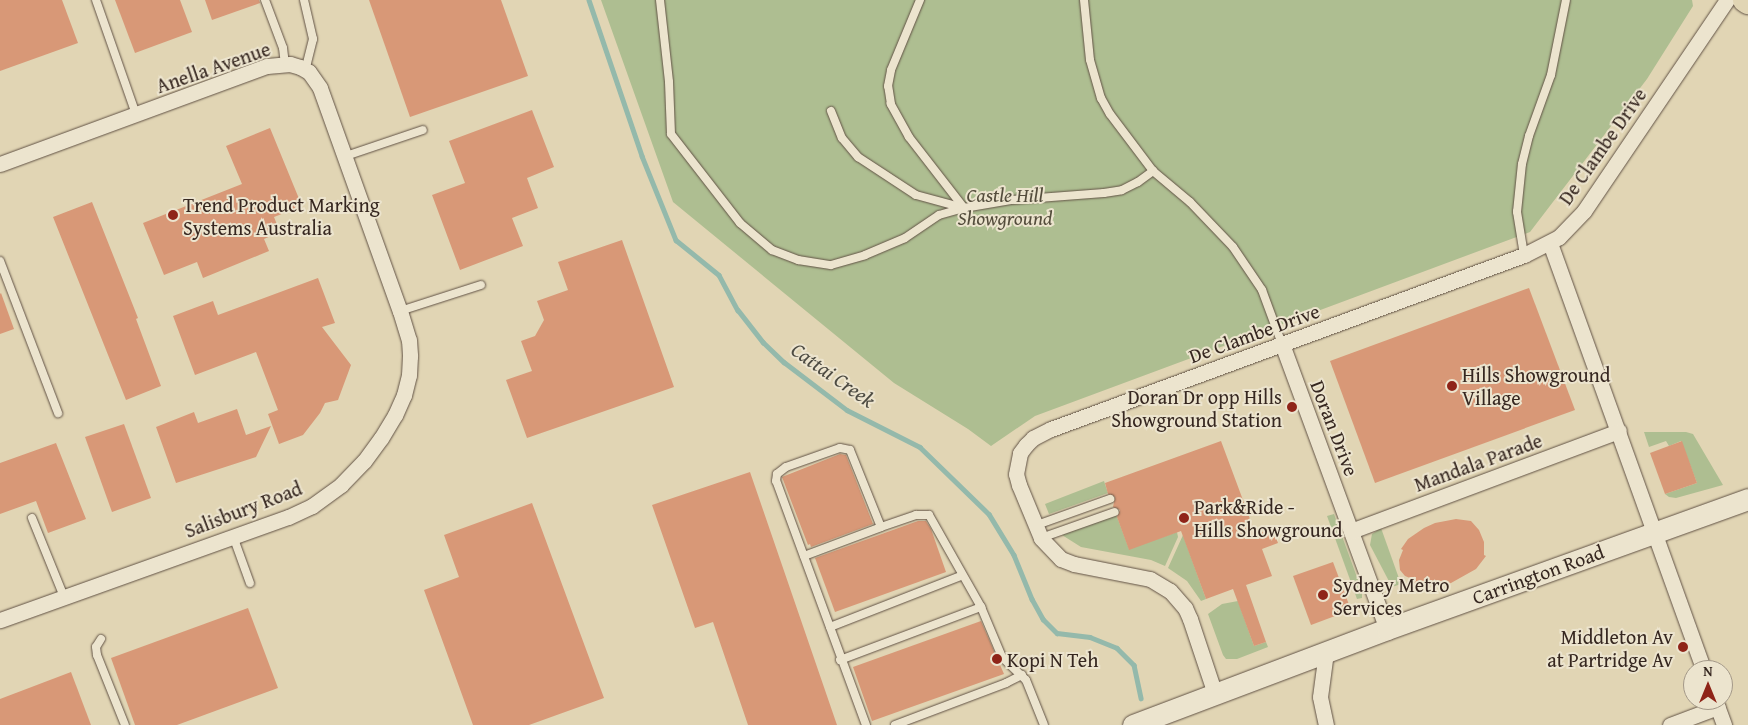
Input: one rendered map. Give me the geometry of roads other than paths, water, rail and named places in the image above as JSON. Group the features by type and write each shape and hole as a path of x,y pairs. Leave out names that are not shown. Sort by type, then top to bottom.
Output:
{"main road":[{"name":"Carrington Road","path":"1133,725 1387,629 1748,499"}],"street":[{"name":"De Clambe Drive","path":"1215,694 1188,615 1178,598 1170,590 1150,579 1074,564 1061,558 1038,532 1016,474 1020,453 1033,438 1051,429 1524,255 1550,243 1568,229 1584,211 1727,0"},
{"name":"Anella Avenue","path":"0,164 268,66 285,64 305,70"},
{"path":"305,70 316,79 320,88 346,156 400,311"},
{"path":"1550,243 1700,660"},
{"name":"Salisbury Road","path":"0,620 288,518 312,506 341,485 381,438 395,415 409,375 409,340 400,311"},
{"name":"Doran Drive","path":"1282,344 1387,629"},
{"name":"Mandala Parade","path":"1351,530 1619,431"},
{"path":"1326,652 1320,697 1326,725"},
{"path":"1670,725 1703,710"},
{"path":"1718,710 1724,725"}],"lane":[{"path":"96,0 136,114"},
{"path":"265,0 283,48 285,64"},
{"path":"304,0 313,39 305,70"},
{"path":"660,0 669,82 671,134 740,223 772,250 798,260 831,265 865,255 905,238 939,215 964,208 1012,200 1122,190 1138,182 1153,171"},
{"path":"920,0 891,70 888,86 891,104 898,120 964,208"},
{"name":"Doran Drive","path":"1084,0 1090,60 1101,98 1110,114 1153,171 1190,202 1233,247 1262,290 1282,344"},
{"path":"1524,255 1517,212 1522,164 1529,136 1551,74 1566,0"},
{"path":"831,111 842,138 858,157 916,195 964,208"},
{"path":"346,156 423,130"},
{"path":"0,261 58,413"},
{"path":"400,311 481,285"},
{"path":"866,725 840,660 830,627 777,487 777,474 786,466 840,448 850,450 881,527"},
{"path":"1038,532 1110,498"},
{"path":"1038,532 1115,512"},
{"path":"804,556 916,515 929,516 980,608 1002,657 1022,675 1044,725"},
{"path":"32,518 64,597"},
{"path":"233,536 250,583"},
{"path":"830,627 962,576"},
{"path":"840,660 980,608"},
{"path":"101,640 96,647 97,655 125,725"},
{"path":"895,725 1006,683 1022,675"}],"waterway":[{"name":"Cattai Creek","path":"589,0 642,156 676,240 719,275 738,310 763,342 784,362 847,410 920,447 989,514 1014,555 1032,599 1043,619 1057,633 1090,637 1117,648 1134,665 1141,698"}],"place":[{"name":"Trend Product Marking Systems Australia","path":"173,215"},
{"name":"Hills Showground Village","path":"1452,386"},
{"name":"Doran Dr opp Hills Showground Station","path":"1292,407"},
{"name":"Park&Ride - Hills Showground","path":"1184,518"},
{"name":"Sydney Metro Services","path":"1323,595"},
{"name":"Middleton Av at Partridge Av","path":"1683,647"},
{"name":"Kopi N Teh","path":"997,659"}],"park label":[{"name":"Castle Hill Showground","path":"1005,206"}]}
